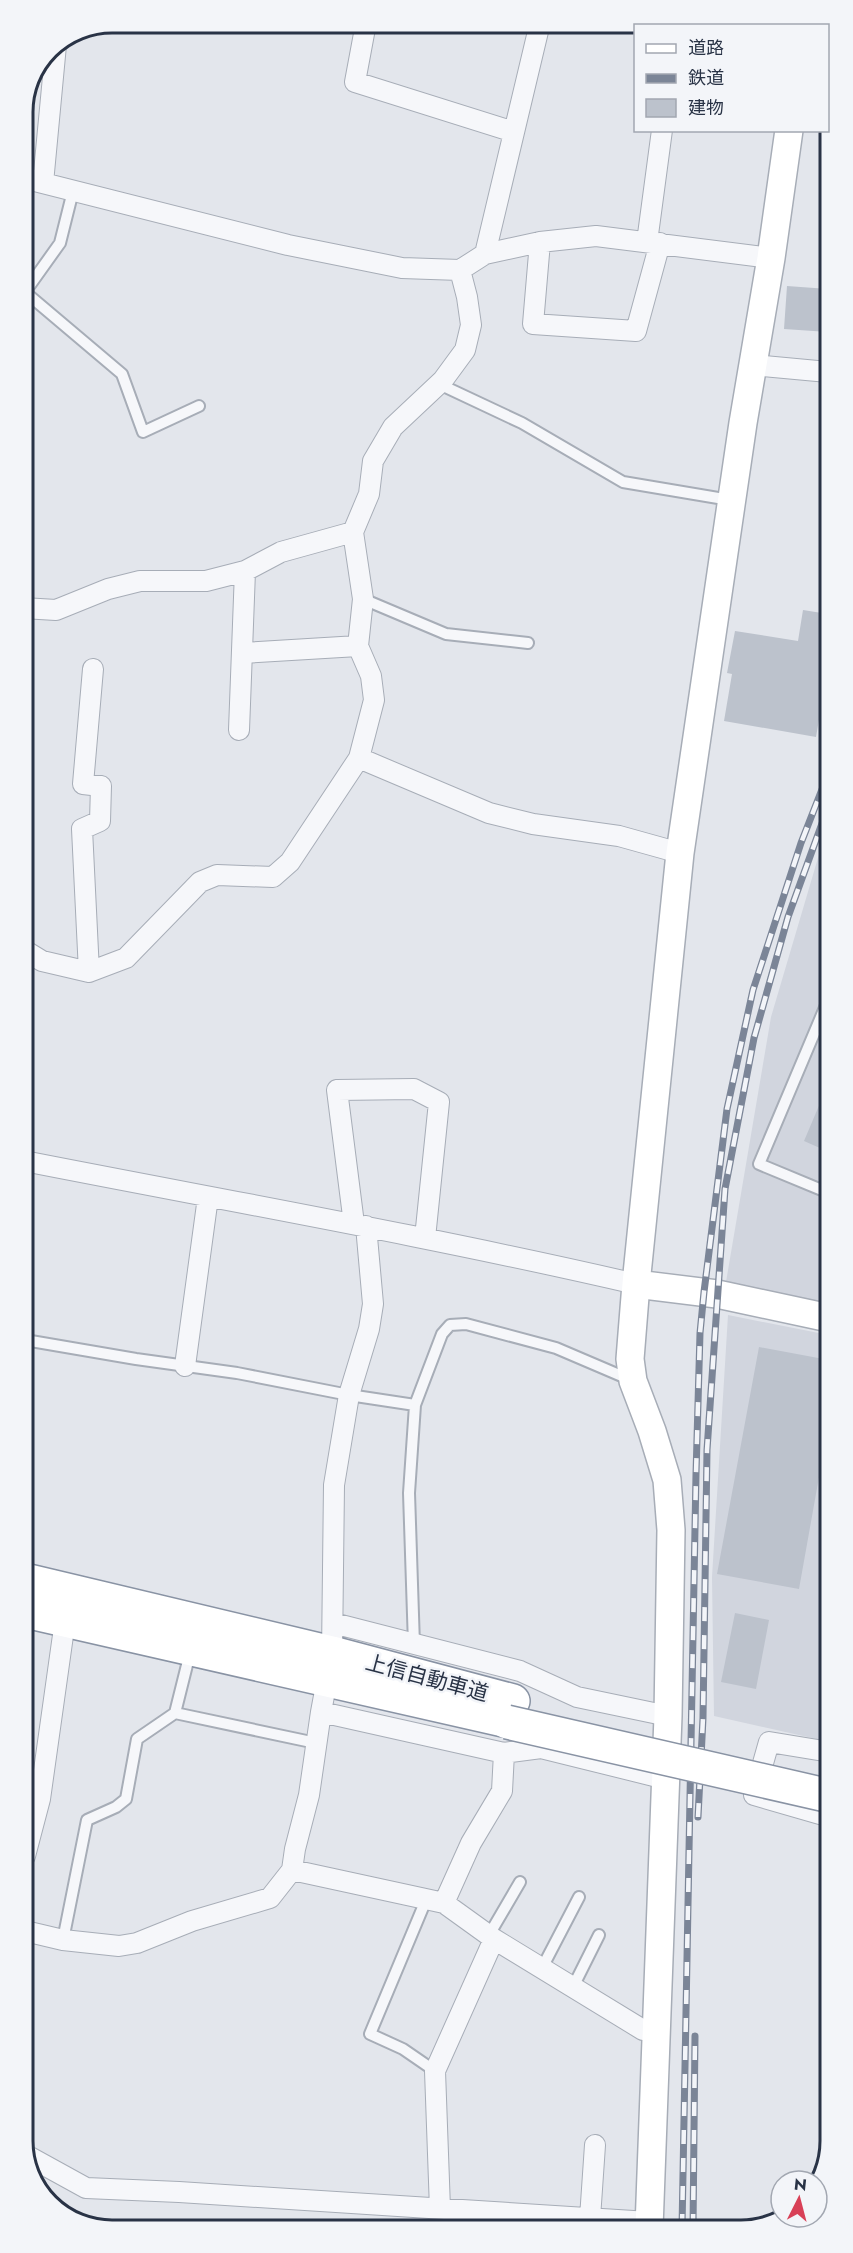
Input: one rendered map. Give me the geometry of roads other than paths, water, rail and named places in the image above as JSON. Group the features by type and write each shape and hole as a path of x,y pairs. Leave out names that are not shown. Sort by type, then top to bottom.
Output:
{"highway":[{"name":"上信自動車道","path":"33,1582 328,1667 508,1725 820,1794"},
{"name":"上信自動車道","path":"33,1613 190,1650 328,1667"},
{"name":"上信自動車道","path":"508,1725 820,1772"}],"street":[{"path":"364,33 355,82 514,132"},
{"path":"484,254 538,33"},
{"path":"43,183 55,57"},
{"path":"540,242 533,324 636,331 653,243 662,132"},
{"path":"649,2220 668,1716 671,1530 667,1480 633,1381 630,1359 680,853 789,132"},
{"path":"33,180 288,246 402,268 460,270 484,254 540,242 596,236 771,258"},
{"path":"33,956 42,961 90,972 126,957 200,882 217,875 273,877 290,862 358,758 374,699 370,676 358,646 363,599 353,532 369,494 373,461 393,427 439,384 465,351 471,325 460,270"},
{"path":"753,365 820,371"},
{"path":"33,609 56,610 108,589 140,581 206,581 246,571 281,552 353,532"},
{"path":"239,730 246,571"},
{"path":"242,653 358,646"},
{"path":"90,972 82,829 100,821 101,786 83,784 93,669"},
{"path":"358,758 489,813 534,824 619,836 680,853"},
{"path":"33,1933 63,1940 119,1946 136,1943 192,1921 270,1898 292,1870 309,1795 328,1667 334,1485 349,1395 369,1329 373,1304 337,1090 414,1089 439,1102 425,1238"},
{"path":"33,1163 425,1238 636,1284 717,1294 820,1316"},
{"path":"185,1366 208,1197"},
{"path":"33,1826 40,1799 65,1621"},
{"path":"328,1667 414,1645 520,1671 577,1697 668,1716"},
{"path":"435,1902 502,1791 508,1725 541,1748 666,1779"},
{"path":"820,1750 769,1742 753,1795 820,1814"},
{"path":"292,1870 435,1902 643,2030"},
{"path":"439,2220 435,2071 492,1937"},
{"path":"590,2218 595,2145"},
{"path":"36,2160 86,2188 607,2220"}],"lane":[{"path":"33,281 60,243 74,191"},
{"path":"33,299 122,374 143,432 199,406"},
{"path":"439,384 522,423 623,482 732,501"},
{"path":"363,599 446,634 528,643"},
{"path":"820,1019 759,1164 820,1189"},
{"path":"414,1645 409,1493 415,1405 442,1334 450,1325 466,1324 556,1348 633,1381"},
{"path":"33,1341 237,1373 349,1395 415,1405"},
{"path":"63,1940 87,1820 116,1807 126,1799 137,1738 175,1713 190,1650"},
{"path":"175,1713 316,1743"},
{"path":"492,1937 519,1882"},
{"path":"542,1968 579,1897"},
{"path":"435,1902 370,2034 403,2049 435,2071"},
{"path":"573,1987 599,1935"}],"railway":[{"path":"682,2220 700,1333 727,1109 753,990 801,843 820,794"},
{"path":"698,1817 703,1718 707,1450 725,1189 754,1038 788,917 820,829"},
{"path":"693,2220 695,2036"}]}
